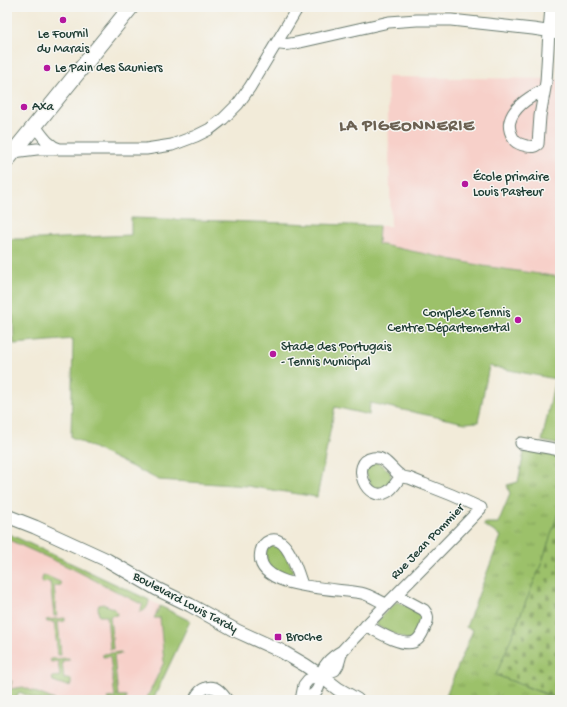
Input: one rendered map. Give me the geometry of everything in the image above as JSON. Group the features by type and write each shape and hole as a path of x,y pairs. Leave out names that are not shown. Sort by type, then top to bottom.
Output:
{"main road":[{"path":"10,156 131,7"}],"street":[{"path":"10,156 37,149 146,149 172,145 210,129 224,119 238,104 250,87 298,7"},
{"path":"544,90 526,100 512,116 509,126 510,131 515,141 519,144 532,147 538,144 540,116 554,32 551,7"},
{"path":"277,43 296,43 389,22 417,20 451,20 554,32"},
{"path":"35,126 51,145 62,150"},
{"path":"521,443 560,450"},
{"name":"Rue Jean Pommier","path":"301,700 304,686 308,680 335,670 342,651 386,604 455,536 481,508 444,492 400,476"},
{"name":"Boulevard Louis Tardy","path":"7,516 35,527 107,560 157,589 237,631 281,651 357,700"},
{"path":"302,585 361,593 386,604"},
{"name":"Rue Jean Pommier","path":"366,625 404,643 409,644 420,638 428,622 427,613 396,595"},
{"path":"305,700 316,692 321,676"},
{"path":"195,700 198,693 202,690 207,688 216,688 227,700"}],"shaded area":[{"name":"École primaire Louis Pasteur","path":"387,77 560,80 560,277 483,266 377,244 379,226 391,226"},
{"path":"7,533 190,621 153,700 38,700 19,692 15,700 7,700"}],"green space":[{"name":"Stade des Portugais - Tennis Municipal","path":"131,218 379,226 378,244 483,266 560,277 560,445 542,441 555,379 489,366 478,422 465,423 370,403 369,415 335,407 317,497 247,486 159,480 71,437 73,339 14,344 13,316 7,316 7,239 131,235"},
{"path":"525,448 560,455 560,505 542,562 496,675 560,700 444,700 473,630 466,627 501,536 483,525 485,523 498,523 510,494 507,485 518,482"},
{"path":"377,462 390,471 391,479 388,486 378,490 371,485 365,472 369,464"},
{"path":"560,505 560,699 496,675 542,562"},
{"path":"7,533 149,600 145,610 139,612 143,605 73,569 7,539"},
{"path":"273,544 281,547 293,570 288,576 285,577 267,566 266,548"},
{"path":"43,576 47,576 60,582 61,585 54,586 57,616 54,616 50,582 42,583"},
{"path":"398,602 424,613 423,627 410,641 377,626 377,621 395,603"},
{"path":"103,604 112,608 117,613 117,615 110,616 113,649 110,649 107,616 99,616 98,607 99,605"},
{"path":"160,606 190,621 153,700 146,700 164,662 160,618 154,618"},
{"path":"65,618 65,621 58,622 61,655 58,655 54,622 47,622 46,620"},
{"path":"121,652 121,654 114,656 118,696 126,696 126,700 108,700 107,698 115,697 110,656 103,657 103,654"},
{"path":"69,658 69,660 62,661 64,679 71,679 71,685 67,686 53,681 52,677 60,676 58,661 51,662 50,659"},
{"path":"7,681 12,681 10,689 23,687 55,700 38,700 19,692 15,700 7,700"}],"place":[{"name":"Le Fournil du Marais","path":"63,20"},
{"name":"Le Pain des Sauniers","path":"47,68"},
{"name":"Axa","path":"24,107"},
{"name":"École primaire Louis Pasteur","path":"465,184"},
{"name":"Complexe Tennis Centre Départemental","path":"518,320"},
{"name":"Stade des Portugais - Tennis Municipal","path":"273,354"},
{"name":"Broche","path":"278,637"}],"district":[{"name":"LA PIGEONNERIE","path":"407,127"}]}
